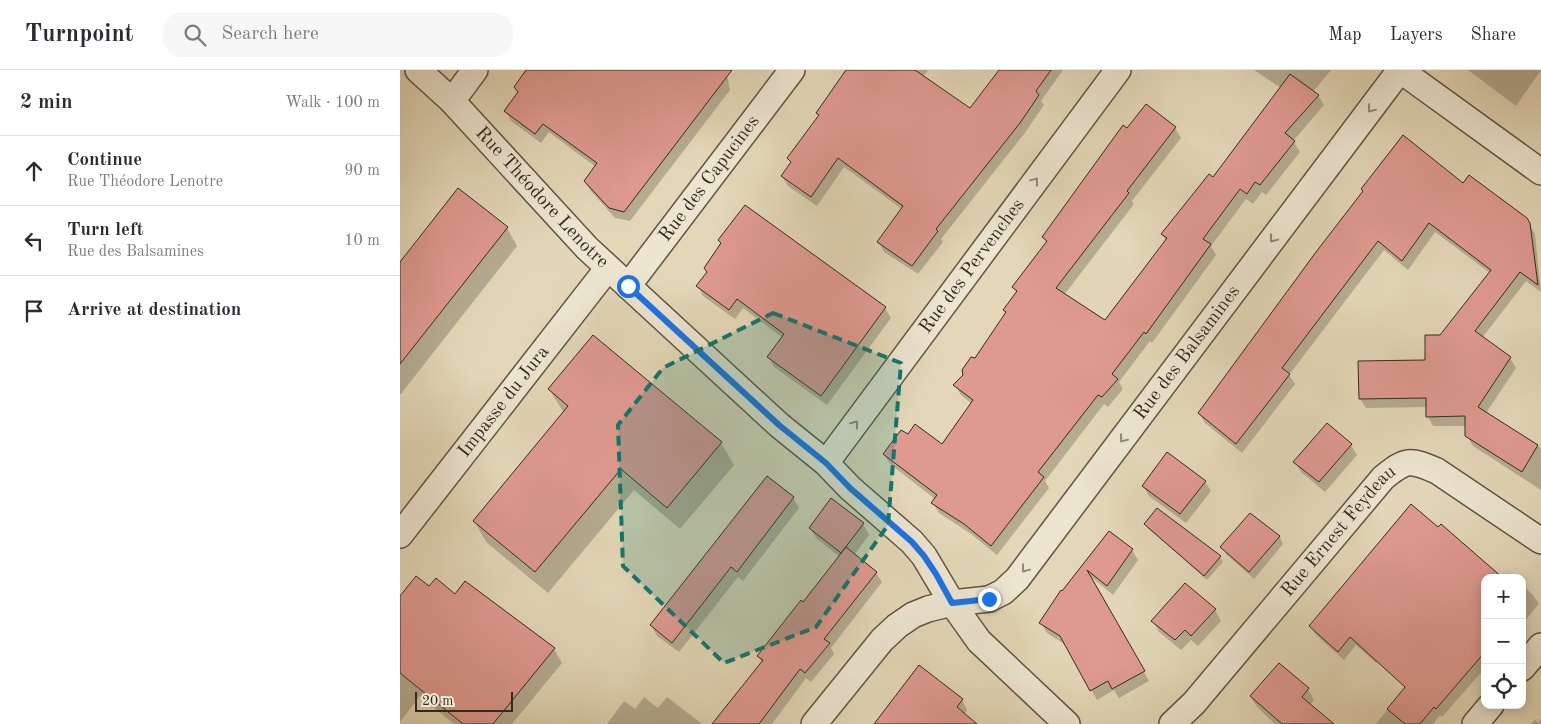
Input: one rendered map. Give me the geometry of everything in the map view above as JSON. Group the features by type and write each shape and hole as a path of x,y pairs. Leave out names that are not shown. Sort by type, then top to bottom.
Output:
{"street":[{"name":"Rue Théodore Lenotre","path":"418,70 452,101 587,248 779,425 826,463 850,488 912,542 924,556 952,603 979,641 1068,724"},
{"path":"452,101 475,70"},
{"name":"Rue des Capucines","path":"628,286 792,70"},
{"name":"Rue des Pervenches","path":"826,463 1118,70"},
{"path":"1400,70 1541,172"},
{"name":"Rue des Balsamines","path":"952,603 989,599 1003,592 1017,579 1400,70"},
{"name":"Impasse du Jura","path":"400,535 608,268"},
{"name":"Rue Ernest Feydeau","path":"1172,724 1194,703 1383,478 1396,467 1406,462 1419,463 1437,471 1541,541"},
{"path":"814,724 882,640 897,626 913,615 952,603"},
{"path":"1525,664 1541,646"},
{"path":"1475,724 1488,709"}],"highlighted area":[{"path":"773,313 901,363 888,525 816,627 724,663 623,566 618,425 663,368"}],"building":[{"path":"526,70 732,70 624,212 609,208 584,181 597,163 543,124 535,134 504,111 518,92 514,87"},
{"path":"846,70 915,70 970,108 999,70 1051,70 1036,91 1039,95 1020,123 936,229 938,231 912,266 877,242 903,206 838,158 811,197 781,176 791,162 787,158 819,115 816,113"},
{"path":"1290,74 1319,95 1285,133 1295,141 1260,185 1255,182 1247,194 1240,189 1203,239 1211,244 1146,334 1144,332 1112,374 1118,379 1102,397 1098,395 1038,472 1044,477 991,546 964,524 931,503 937,495 883,454 901,430 908,434 915,424 942,444 973,400 953,385 963,375 962,370 971,357 975,358 1006,312 1003,310 1017,291 1012,287 1047,241 1042,237 1123,125 1127,128 1146,104 1176,127 1127,191 1129,193 1056,288 1105,320 1167,238 1161,234 1209,174 1213,177"},
{"path":"1403,135 1463,183 1469,175 1527,218 1530,223 1538,285 1520,272 1475,331 1511,357 1478,407 1538,445 1522,472 1465,436 1465,416 1426,417 1426,398 1359,399 1358,361 1425,360 1425,335 1440,335 1491,270 1429,223 1402,261 1378,241 1282,368 1290,374 1236,444 1198,413 1363,191 1361,189"},
{"path":"458,188 508,227 400,364 400,262"},
{"path":"745,205 886,307 821,396 767,357 784,334 737,299 729,310 696,286 707,272 704,268 721,243 718,240"},
{"path":"593,335 722,442 667,508 621,469 535,572 473,521 568,406 548,389"},
{"path":"1327,423 1352,444 1319,482 1293,462"},
{"path":"1167,452 1206,481 1180,514 1142,486"},
{"path":"767,476 794,497 737,572 731,567 672,643 650,625"},
{"path":"831,498 864,523 841,553 809,528"},
{"path":"1411,504 1438,527 1441,524 1498,574 1481,574 1481,657 1436,709 1434,707 1420,724 1405,724 1387,709 1405,687 1350,637 1338,652 1309,626"},
{"path":"1157,508 1221,556 1204,576 1144,524"},
{"path":"1250,513 1280,536 1249,572 1220,547"},
{"path":"1109,531 1133,549 1107,586 1087,570 1145,671 1112,689 1108,681 1090,691 1060,636 1039,623 1061,590"},
{"path":"846,547 877,572 824,639 830,643 805,673 800,669 759,724 712,724 763,660 757,656"},
{"path":"416,576 429,586 436,578 455,594 465,581 555,648 493,724 463,724 400,673 400,596"},
{"path":"1185,583 1216,609 1191,636 1185,630 1175,640 1151,621"},
{"path":"1279,663 1309,688 1302,697 1334,724 1282,724 1250,696"},
{"path":"919,665 963,699 957,707 977,724 874,724"}],"route":[{"path":"628,286 779,425 826,463 850,488 912,542 936,574 952,603 989,599"}]}
